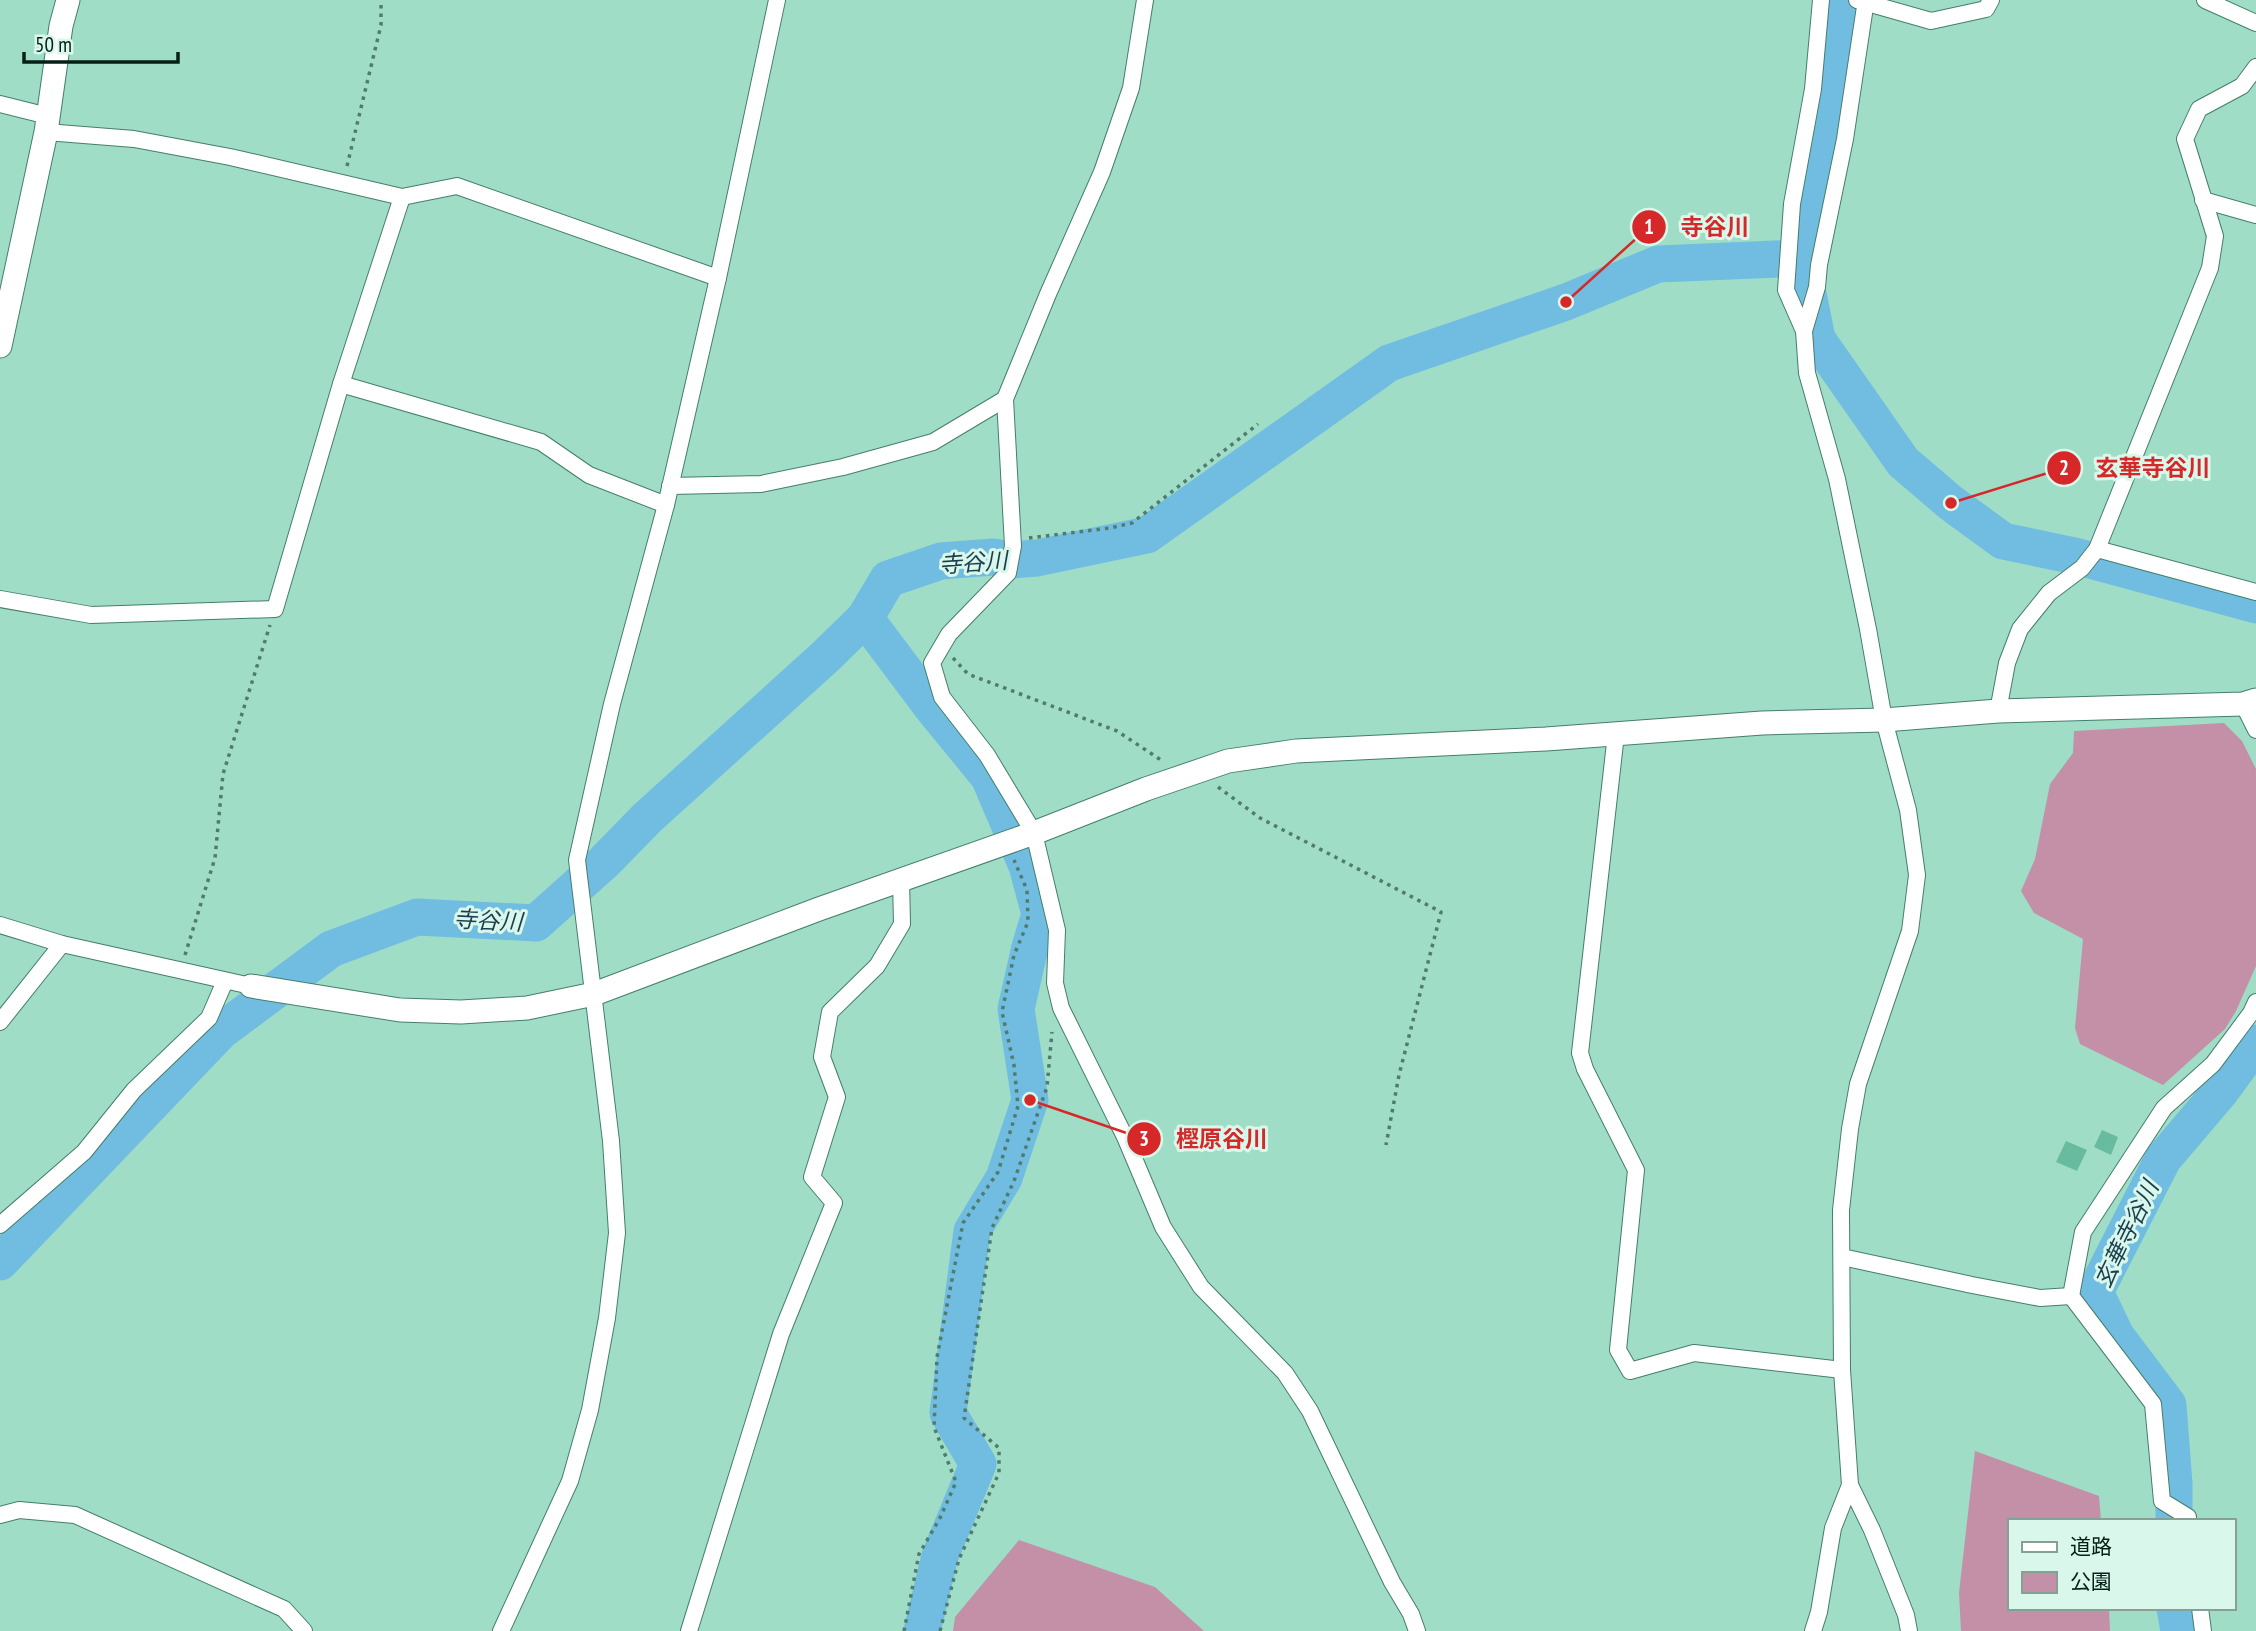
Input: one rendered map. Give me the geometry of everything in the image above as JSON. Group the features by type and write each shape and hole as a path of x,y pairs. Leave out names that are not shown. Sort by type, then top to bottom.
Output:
{"street":[{"path":"0,346 47,124 61,26 68,0"},
{"path":"501,1631 570,1481 590,1410 607,1318 617,1233 611,1141 577,860 612,704 666,505 777,0"},
{"path":"1145,0 1131,88 1102,173 1048,294 1006,400 1013,543 1008,573 949,634 932,663 942,697 987,755 1034,833 1057,930 1055,983 1061,1007 1125,1137 1163,1227 1201,1287 1285,1373 1310,1411 1417,1631"},
{"path":"1821,0 1813,89 1792,204 1786,289 1804,331 1807,373 1837,479 1884,720 1908,810 1917,875 1910,931 1858,1084 1850,1129 1841,1210 1842,1370 1850,1485 1872,1530 1906,1615 1909,1631"},
{"path":"1804,331 1817,287 1819,265 1845,139 1863,1 1931,20 1986,9 1991,0"},
{"path":"2205,0 2256,23"},
{"path":"1998,711 2007,663 2020,629 2049,593 2082,568 2096,549 2210,268 2215,236 2185,139 2199,109 2242,86 2256,67"},
{"path":"0,103 47,124 230,157 402,197 457,186 718,278"},
{"path":"0,599 92,615 275,610 341,384 402,197"},
{"path":"2203,200 2256,215"},
{"path":"341,384 541,442 589,475 666,505"},
{"path":"670,486 761,484 843,467 933,442 1006,400"},
{"path":"2096,549 2256,592"},
{"path":"0,925 62,944 301,996 400,1010 461,1012 527,1008 594,994 1228,761 1296,751 1616,734 1762,723 1884,720 1998,711 2250,702 2256,730"},
{"path":"1616,734 1580,1053 1585,1069 1636,1170 1618,1350 1630,1371 1694,1353 1842,1370"},
{"path":"689,1631 781,1334 834,1203 812,1177 836,1097 822,1057 830,1012 877,966 902,924 901,879"},
{"path":"0,1022 62,944"},
{"path":"0,1225 84,1152 134,1090 209,1018 225,981"},
{"path":"2188,1519 2162,1501 2152,1404 2071,1296 2083,1231 2164,1108 2213,1065 2256,1002"},
{"path":"1843,1256 2040,1298 2071,1296"},
{"path":"1813,1631 1819,1612 1833,1528 1850,1485"},
{"path":"0,1516 19,1510 75,1515 284,1609 304,1631"},
{"path":"2200,1610 2203,1631"}],"path":[{"path":"343,183 381,24 381,0"},
{"path":"1013,543 1132,523 1258,424"},
{"path":"181,970 215,858 223,774 275,610"},
{"path":"941,647 968,674 1117,731 1191,773 1260,818 1441,912 1399,1075 1386,1145"},
{"path":"904,1631 919,1554 940,1518 956,1482 934,1427 937,1357 963,1223 998,1172 1018,1106 1014,1065 1002,1012 1014,955 1028,922 1027,890 1006,842"},
{"path":"940,1631 959,1559 999,1473 999,1448 964,1418 992,1228 1014,1181 1047,1087 1052,1032"}],"green space":[{"path":"2224,723 2242,741 2256,769 2256,966 2225,1029 2163,1085 2080,1044 2075,1028 2083,939 2034,913 2021,891 2035,859 2050,784 2073,753 2074,731"},
{"path":"1975,1451 2099,1496 2101,1519 2008,1519 2008,1610 2109,1610 2110,1631 1961,1631 1959,1593"},
{"path":"1019,1540 1155,1587 1204,1631 953,1631 955,1617"}],"building":[{"path":"2102,1130 2118,1137 2111,1155 2094,1147"},
{"path":"2066,1141 2087,1150 2077,1171 2056,1162"}],"waterway":[{"name":"玄華寺谷川","path":"1845,0 1832,109 1801,258 1817,339 1903,462 1951,503 2003,541 2075,556 2256,605"},
{"name":"寺谷川","path":"0,1262 221,1031 331,949 417,917 536,923 865,618 888,579 941,561 993,557 1011,560 1037,558 1147,535 1389,363 1566,302 1658,264 1801,258"},
{"path":"865,618 989,777 1027,866 1040,914 1016,1009 1030,1100 1004,1178 972,1231 948,1413 978,1464 940,1556 922,1631"},
{"name":"玄華寺谷川","path":"2174,1519 2168,1405 2116,1336 2095,1292 2163,1159 2220,1092 2256,1043"},
{"name":"玄華寺谷川","path":"2175,1610 2179,1631"}],"place":[{"name":"寺谷川","path":"1566,302"},
{"name":"玄華寺谷川","path":"1951,503"},
{"name":"樫原谷川","path":"1030,1100"}]}
